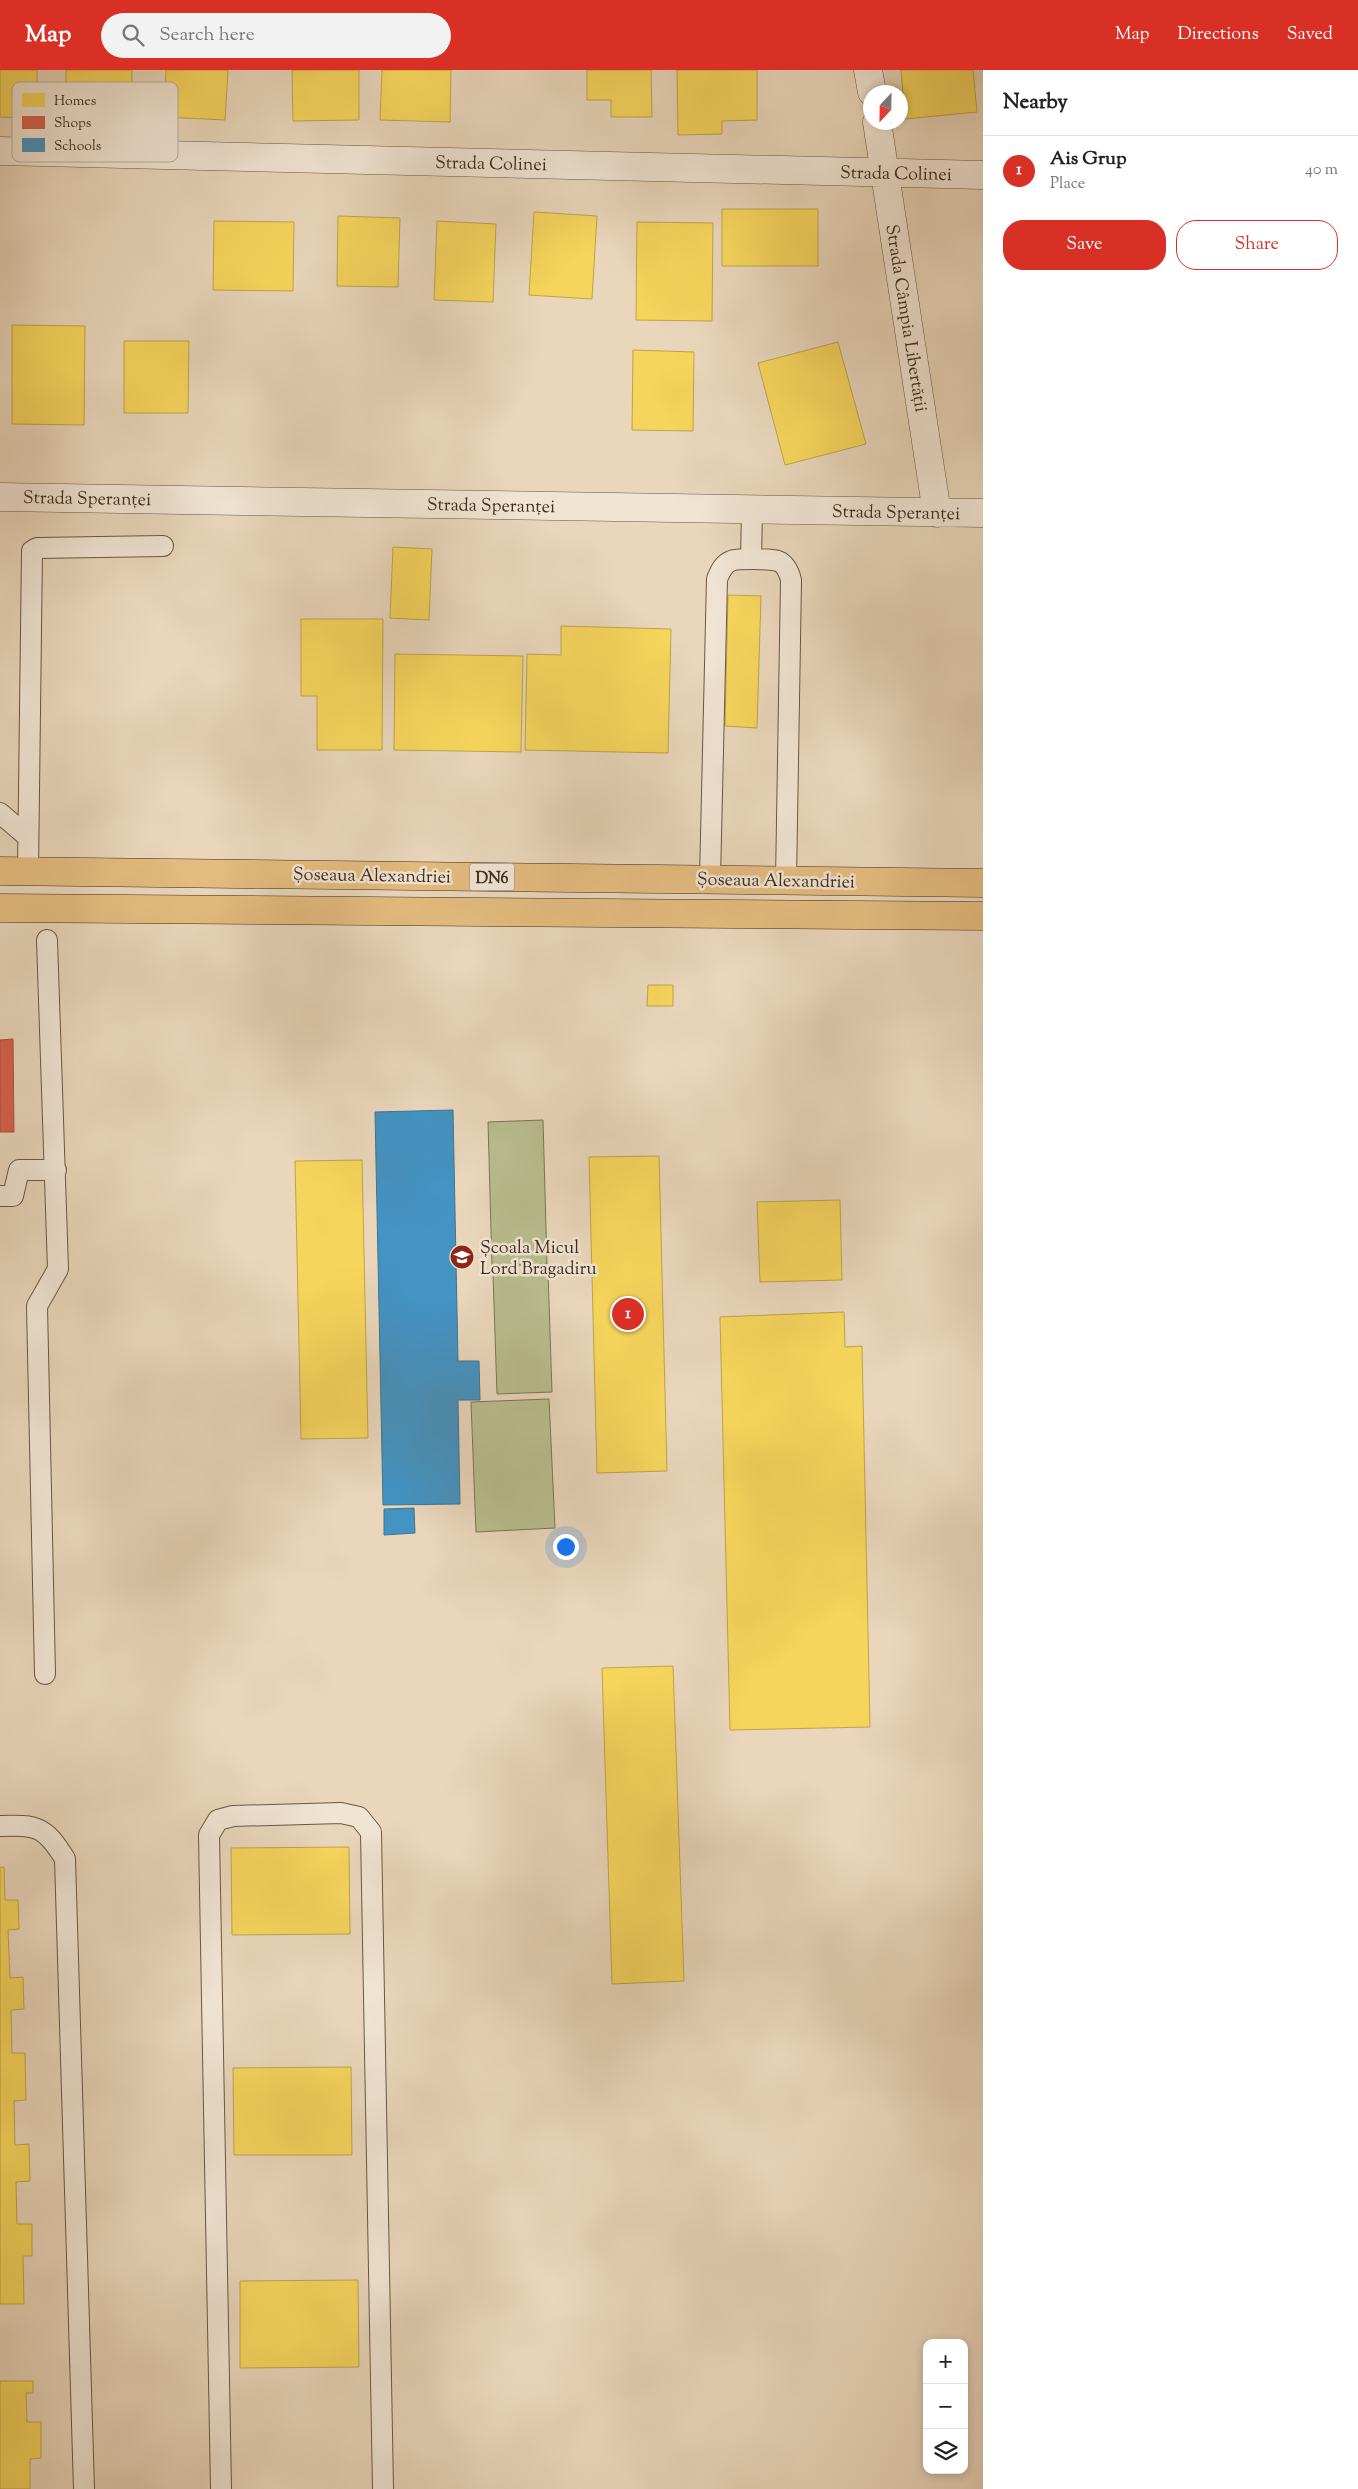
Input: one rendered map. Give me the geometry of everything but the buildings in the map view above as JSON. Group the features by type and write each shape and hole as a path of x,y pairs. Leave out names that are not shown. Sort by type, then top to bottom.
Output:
{"main road":[{"name":"Șoseaua Alexandriei","path":"0,871 983,883"},
{"name":"Șoseaua Alexandriei","path":"0,908 983,916"}],"street":[{"path":"868,70 871,85"},
{"name":"Strada Câmpia Libertății","path":"878,130 937,513"},
{"name":"Strada Colinei","path":"178,155 983,175"},
{"name":"Strada Speranței","path":"0,496 983,513"}],"lane":[{"path":"751,559 752,510"},
{"path":"28,871 32,551 37,548 163,546"},
{"path":"710,879 717,579 722,568 731,560 751,559 778,561 788,569 791,580 786,880"},
{"path":"0,813 28,837"},
{"path":"45,1674 37,1306 58,1269 47,940"},
{"path":"0,1196 13,1196 19,1170 56,1170"},
{"path":"221,2489 209,1835 218,1820 234,1816 341,1813 359,1817 371,1832 383,2489"},
{"path":"0,1826 31,1825 52,1838 65,1859 84,2489"}],"green space":[{"path":"543,1120 547,1264 492,1266 488,1122"},
{"path":"548,1272 552,1392 497,1394 493,1274"},
{"path":"549,1399 555,1528 476,1532 471,1402"}],"place":[{"name":"Școala Micul Lord Bragadiru","path":"462,1257"},
{"name":"Ais Grup","path":"628,1314"}]}
